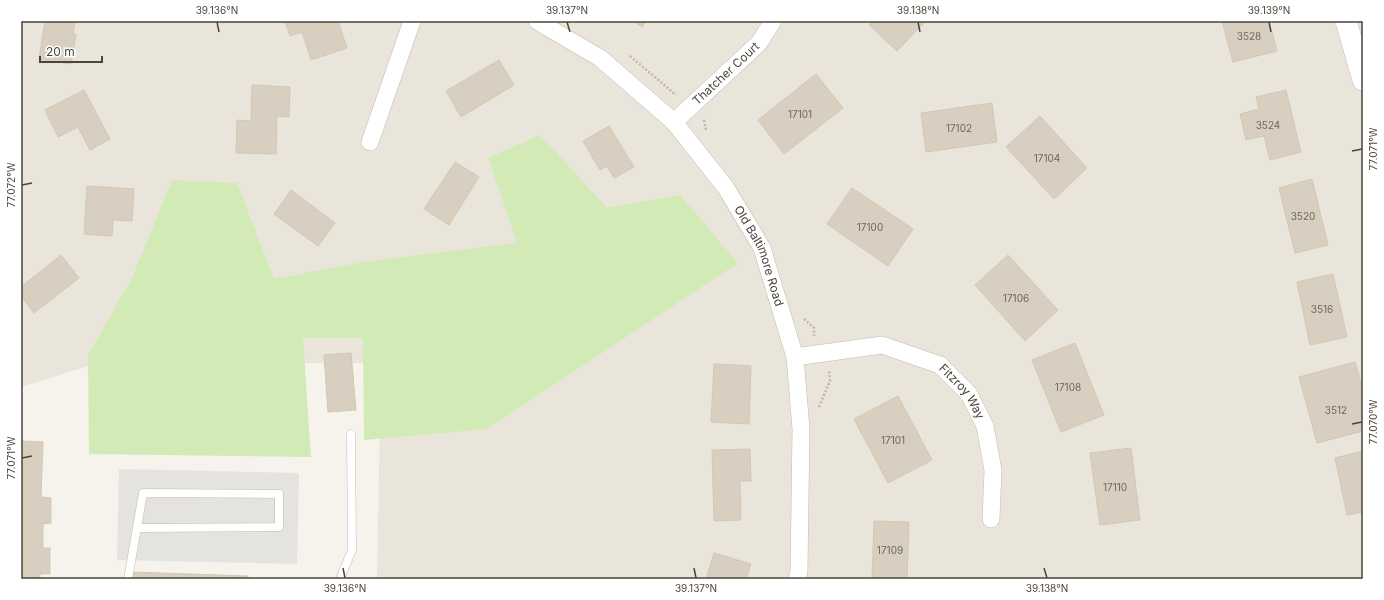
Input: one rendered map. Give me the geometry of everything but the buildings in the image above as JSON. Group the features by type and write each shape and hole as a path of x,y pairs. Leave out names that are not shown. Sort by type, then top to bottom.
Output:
{"street":[{"path":"370,142 412,21"},
{"name":"Old Baltimore Road","path":"537,21 600,58 674,122 726,188 762,248 795,357 801,429 799,571 797,579"},
{"name":"Thatcher Court","path":"674,122 759,43 772,21"},
{"path":"1346,21 1363,80"},
{"name":"Fitzroy Way","path":"795,357 882,345 940,365 969,394 985,426 993,470 991,519"}],"lane":[{"path":"340,579 352,550 351,434"},
{"path":"128,579 143,493 279,494 279,528 137,528"}],"shaded area":[{"path":"21,21 1363,21 1363,579 377,579 381,363 95,364 21,387"},
{"path":"119,469 299,473 297,564 117,560"}],"green space":[{"path":"540,135 607,208 680,195 738,263 487,429 364,440 363,338 303,338 311,457 89,454 88,355 132,278 172,180 237,183 274,279 363,262 517,243 488,158"}]}
